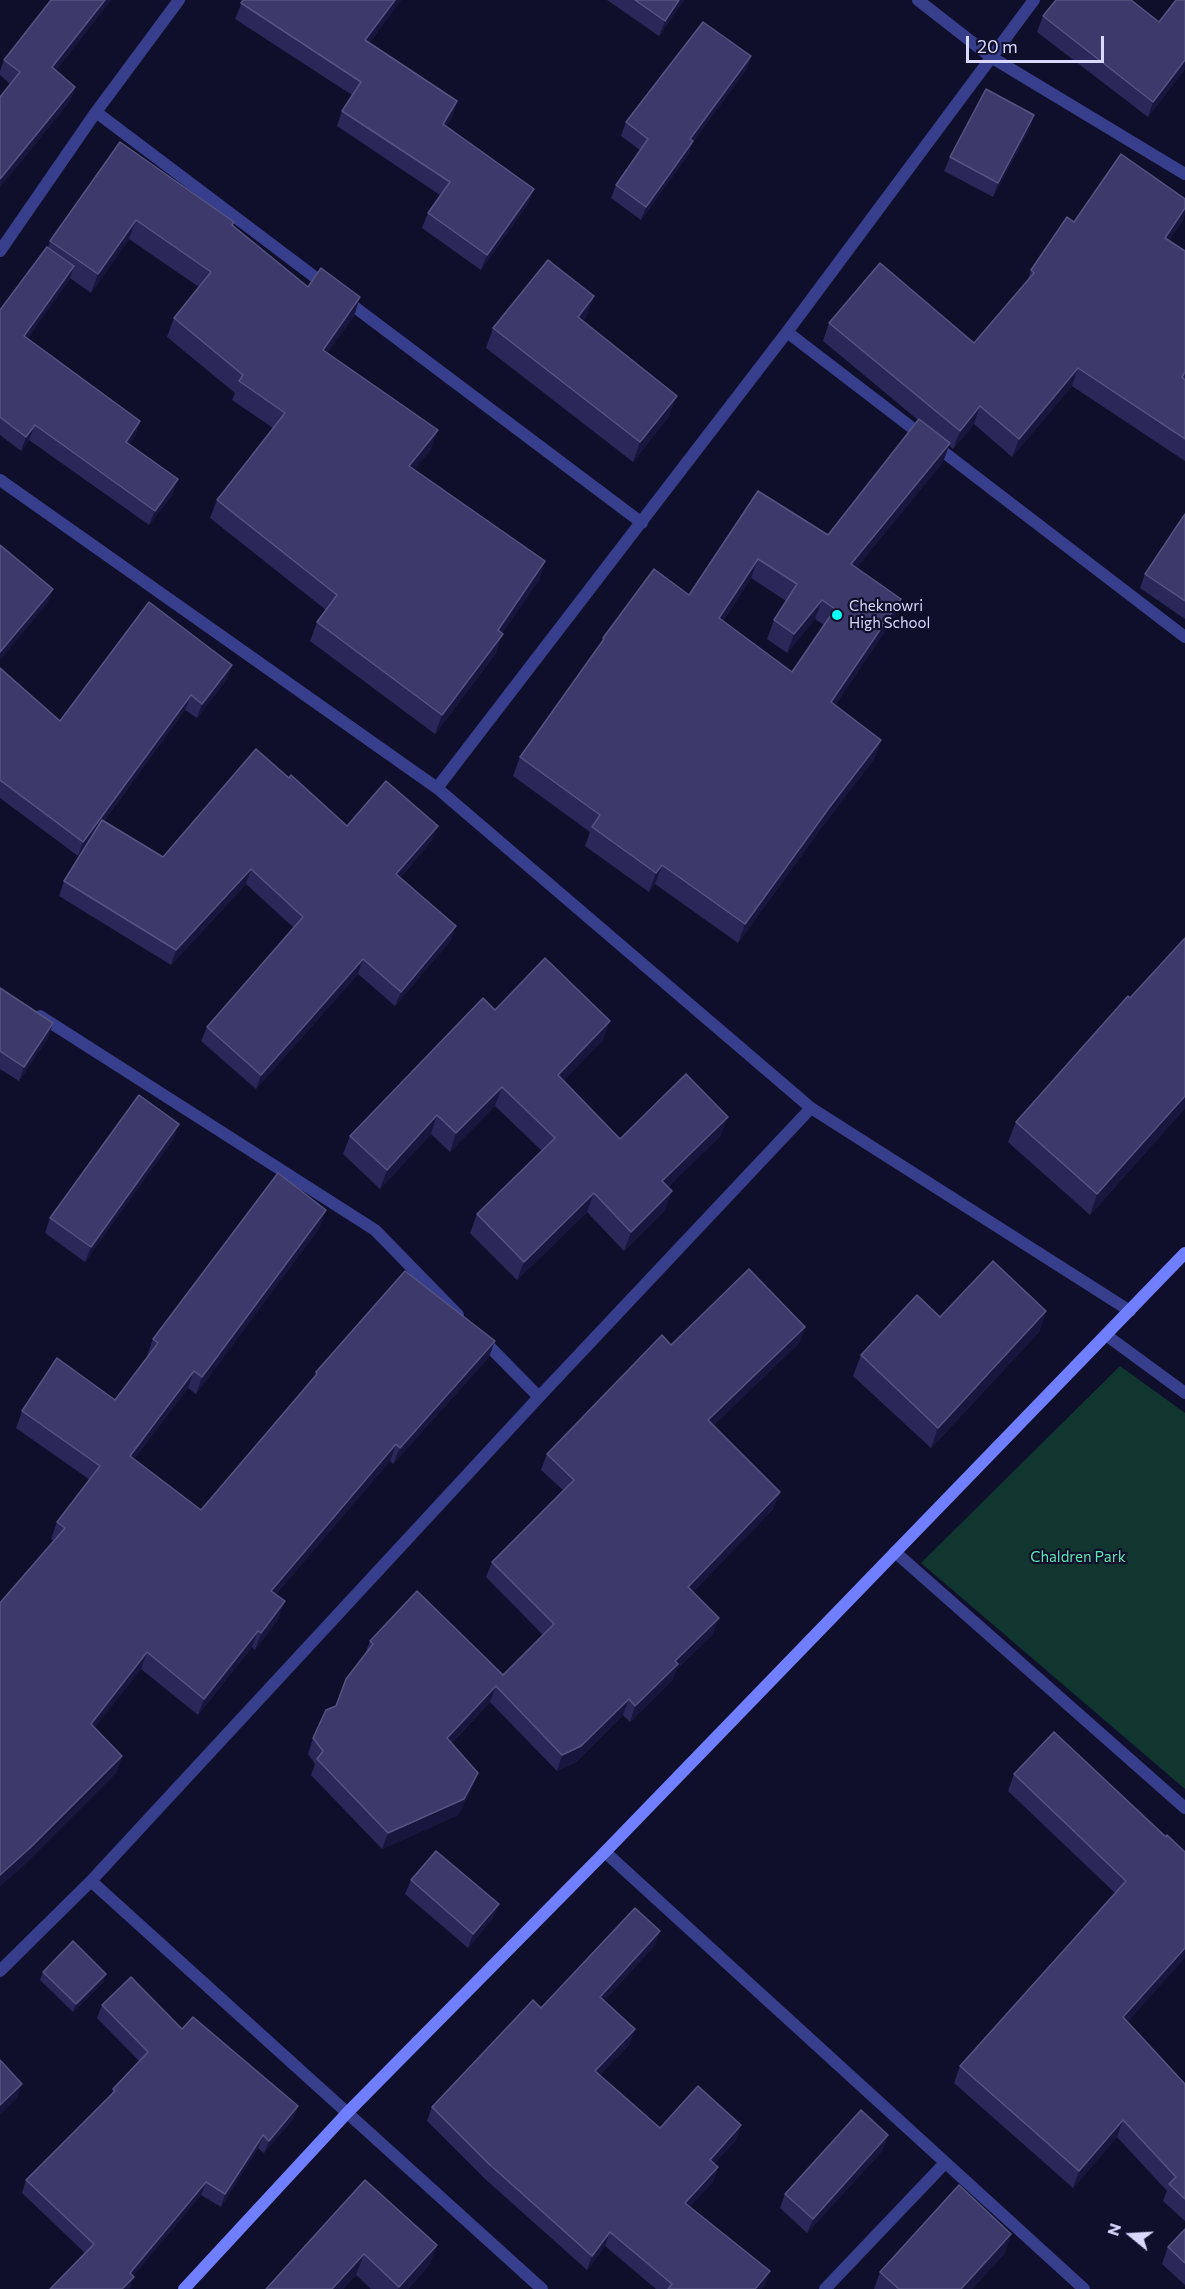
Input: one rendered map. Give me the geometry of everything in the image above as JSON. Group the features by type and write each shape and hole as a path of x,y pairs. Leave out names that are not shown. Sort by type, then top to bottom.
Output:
{"street":[{"path":"0,251 96,112 179,0"},
{"path":"918,0 991,57 1185,174"},
{"path":"437,788 787,332 1034,0"},
{"path":"96,112 642,523"},
{"path":"787,332 1185,637"},
{"path":"0,480 437,788 811,1108 1130,1311"},
{"path":"30,1010 375,1230 539,1397"},
{"path":"0,1971 91,1881 539,1397 811,1108"},
{"path":"184,2289 347,2113 605,1852 1185,1253"},
{"path":"1106,1335 1185,1394"},
{"path":"894,1552 1185,1808"},
{"path":"605,1852 1083,2289"},
{"path":"91,1881 542,2289"},
{"path":"825,2289 945,2163"}],"green space":[{"name":"Chaldren Park","path":"1120,1366 1185,1413 1185,1789 921,1563"}],"building":[{"path":"51,0 105,0 52,67 75,87 0,179 0,97 20,72 4,60"},
{"path":"243,0 395,0 365,40 457,101 443,124 534,189 487,255 428,213 450,182 342,111 361,82 241,3"},
{"path":"635,0 679,0 665,21"},
{"path":"1056,0 1131,0 1159,22 1176,0 1185,0 1185,60 1153,102 1043,16"},
{"path":"703,22 751,56 690,139 693,141 646,207 616,185 648,139 626,122"},
{"path":"986,89 1034,115 998,183 950,157"},
{"path":"120,142 234,222 232,225 308,287 321,268 360,297 323,350 438,430 409,466 545,561 498,630 503,634 442,715 317,622 337,595 217,500 285,413 239,381 243,375 174,318 211,272 136,220 98,274 50,241"},
{"path":"1121,154 1185,199 1185,208 1165,238 1185,251 1185,372 1182,377 1185,380 1185,439 1078,368 1019,439 980,406 960,431 829,323 880,263 974,343 1034,273 1031,270 1067,217 1074,222"},
{"path":"47,247 74,266 24,336 140,421 126,442 178,479 155,511 35,425 26,437 0,417 0,310"},
{"path":"548,260 594,296 578,317 677,396 640,442 493,328"},
{"path":"919,419 950,443 851,564 901,599 831,702 881,740 745,924 662,865 656,873 592,827 600,815 520,757 654,569 689,595 758,491 828,535","holes":["758,559 797,584 774,620 794,634 822,600 835,609 792,672 719,618"]},
{"path":"1185,514 1185,601 1145,574"},
{"path":"0,545 53,589 0,652"},
{"path":"149,602 232,665 202,704 191,695 83,842 0,780 0,668 60,721"},
{"path":"256,749 289,778 291,775 347,826 386,781 438,826 396,874 456,926 401,992 363,959 261,1075 207,1027 303,917 251,869 176,950 64,881 102,820 163,857"},
{"path":"1185,938 1185,1096 1097,1194 1016,1122 1128,996 1130,998"},
{"path":"545,958 610,1021 558,1075 620,1139 686,1074 728,1117 662,1181 672,1191 631,1232 594,1193 524,1262 477,1214 555,1138 502,1087 456,1133 437,1115 387,1170 350,1136 483,998 495,1010"},
{"path":"0,988 53,1023 24,1067 0,1051"},
{"path":"139,1095 179,1124 91,1247 50,1218"},
{"path":"278,1173 326,1210 202,1377 194,1371 130,1456 201,1510 317,1374 316,1372 405,1271 495,1341 400,1448 396,1444 271,1591 285,1601 261,1633 258,1631 204,1699 147,1652 91,1724 122,1756 0,1875 0,1603 65,1528 57,1522 100,1466 22,1411 57,1358 115,1400 158,1343 153,1339"},
{"path":"993,1261 1046,1311 938,1428 861,1355 917,1295 940,1317"},
{"path":"749,1269 805,1327 708,1420 780,1492 688,1587 719,1618 675,1661 678,1664 635,1706 629,1699 581,1746 562,1755 496,1686 447,1738 478,1773 464,1799 388,1833 317,1759 323,1751 313,1738 326,1710 336,1706 346,1679 373,1644 370,1641 417,1591 503,1675 554,1624 492,1562 574,1480 547,1454 662,1335 671,1345"},
{"path":"1054,1732 1185,1852 1185,1948 1123,2017 1185,2084 1185,2199 1169,2184 1176,2177 1123,2120 1079,2171 960,2066 1126,1881 1014,1774"},
{"path":"436,1851 499,1904 473,1934 411,1880"},
{"path":"635,1908 660,1931 600,1997 635,2029 595,2071 660,2128 698,2086 741,2125 710,2160 718,2167 685,2203 770,2271 755,2289 668,2289 672,2284 610,2232 592,2256 489,2164 432,2107 533,2000 541,2008"},
{"path":"73,1941 106,1974 76,2004 43,1972"},
{"path":"131,1977 182,2029 193,2017 298,2106 269,2141 263,2135 225,2194 206,2182 130,2273 134,2277 122,2289 50,2289 94,2244 26,2180 115,2091 113,2089 148,2052 102,2005"},
{"path":"0,2060 22,2084 0,2105"},
{"path":"861,2110 888,2135 813,2219 785,2194"},
{"path":"365,2180 437,2245 399,2287 364,2254 332,2289 266,2289"},
{"path":"959,2185 1011,2234 961,2289 899,2289 880,2272"},
{"path":"1185,2229 1185,2263 1168,2247"}],"place":[{"name":"Cheknowri High School","path":"837,615"}]}
